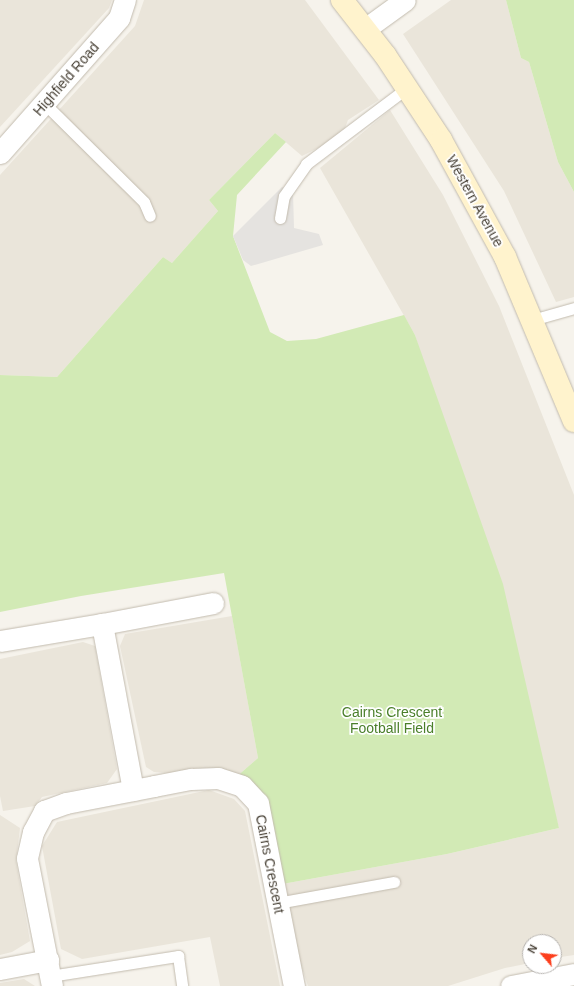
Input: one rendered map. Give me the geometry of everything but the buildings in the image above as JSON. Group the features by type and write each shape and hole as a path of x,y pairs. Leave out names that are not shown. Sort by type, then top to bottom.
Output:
{"street":[{"name":"Highfield Road","path":"0,153 45,104 119,18 125,0"},
{"name":"Western Avenue","path":"342,0 365,29 407,88 441,140 505,257 574,421"},
{"path":"365,29 405,0"},
{"path":"0,641 213,603"},
{"path":"102,624 133,790"},
{"name":"Cairns Crescent","path":"50,974 27,858 32,832 44,811 66,803 133,790 191,779 218,778 242,786 258,803 294,986"},
{"path":"0,970 50,974"},
{"path":"518,985 574,974"}],"lane":[{"path":"280,218 284,196 306,164 407,88"},
{"path":"45,104 144,202 150,216"},
{"path":"532,320 574,308"},
{"path":"277,902 394,882"},
{"path":"50,974 178,956 182,986"}],"shaded area":[{"path":"0,0 112,0 109,8 0,127"},
{"path":"144,0 305,0 379,100 348,120 342,136 302,156 275,133 209,200 218,211 172,263 163,257 57,377 0,375 0,175 135,26"},
{"path":"451,0 506,0 521,58 529,62 558,162 574,192 574,297 556,302 504,191 403,34"},
{"path":"390,110 443,195 499,306 574,495 574,955 562,957 562,934 522,934 522,965 505,968 448,986 308,986 281,906 277,885 447,854 559,828 415,335 320,168"},
{"path":"282,187 293,192 294,228 319,234 323,245 251,266 243,260 233,236"},
{"path":"232,616 258,758 235,778 154,772 146,767 120,646 125,634"},
{"path":"83,642 95,646 117,769 107,783 42,797 35,806 3,811 0,796 0,659"},
{"path":"209,790 234,799 245,811 280,986 220,986 210,937 82,959 61,949 42,846 57,822"},
{"path":"0,815 20,828 16,861 30,941 12,952 0,955"},
{"path":"24,979 35,986 0,986 0,983"}],"green space":[{"path":"506,0 574,0 574,192 558,162 529,62 521,58"},
{"name":"Cairns Crescent Football Field","path":"275,133 286,142 237,195 233,236 270,332 287,341 316,339 404,315 415,335 503,584 559,828 447,854 277,885 272,854 235,778 258,758 224,573 81,596 0,612 0,375 57,377 163,257 172,263 218,211 209,200"}]}
